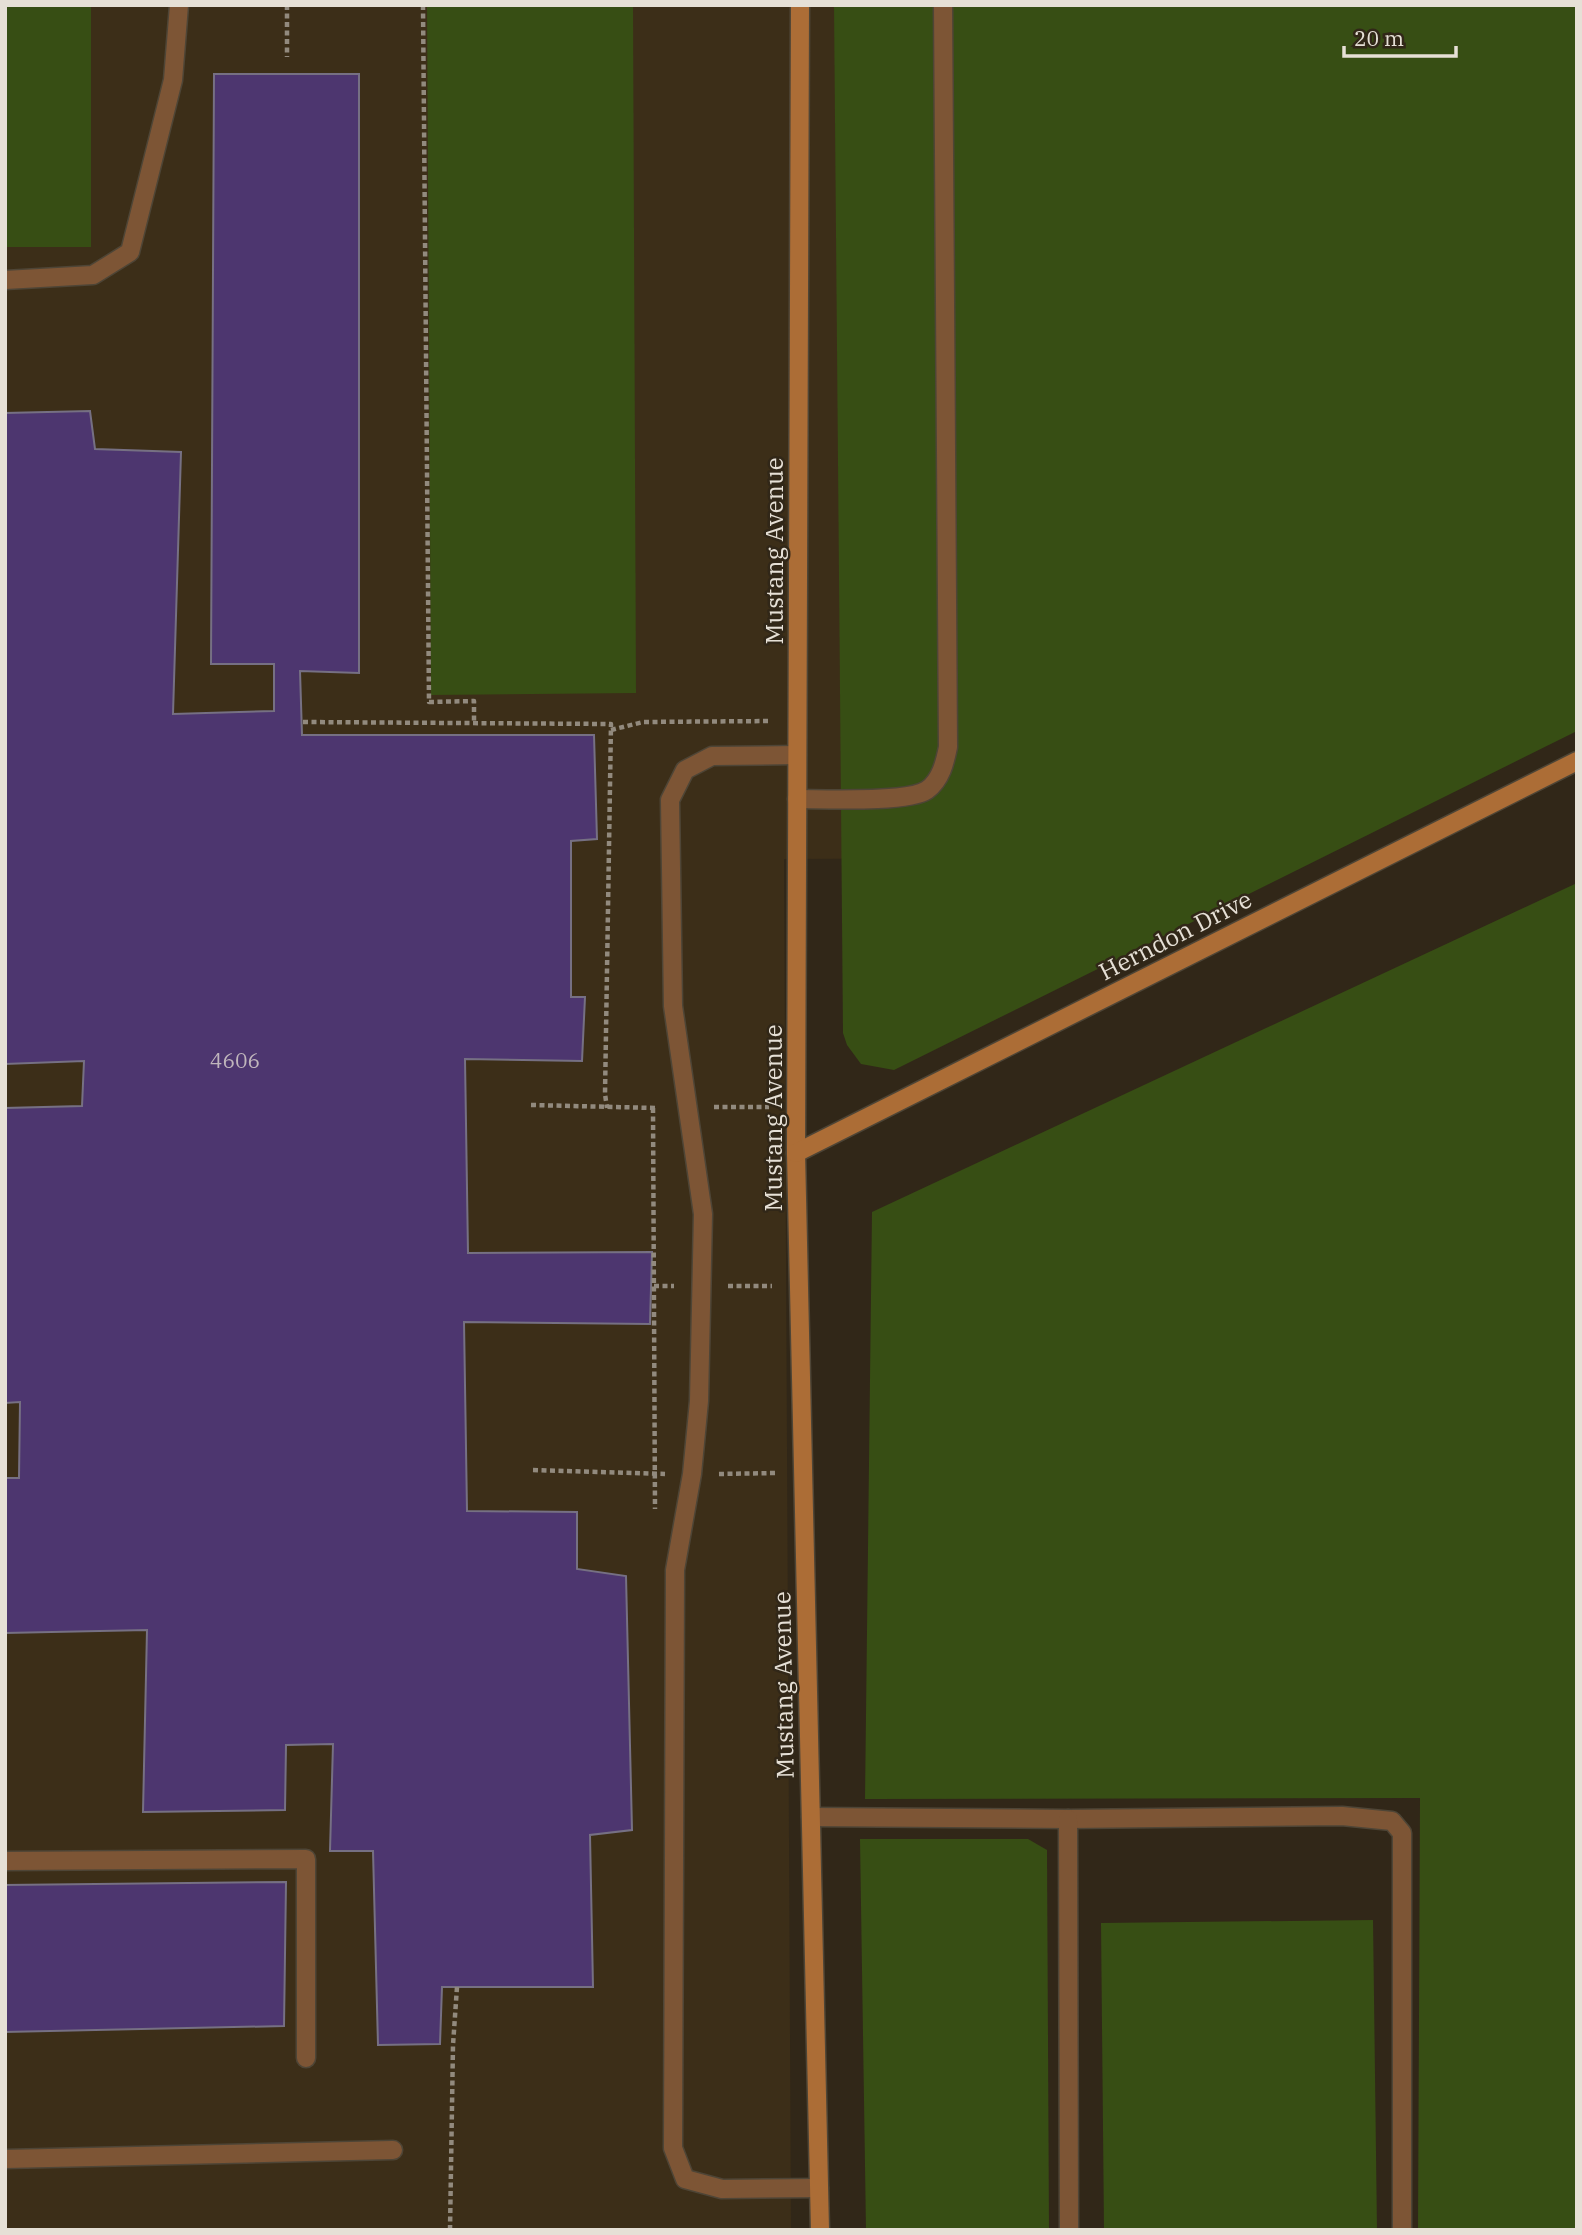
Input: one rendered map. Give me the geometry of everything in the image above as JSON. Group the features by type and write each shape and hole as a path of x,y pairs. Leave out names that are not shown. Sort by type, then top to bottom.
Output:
{"street":[{"name":"Mustang Avenue","path":"800,5 796,1153 820,2230"},
{"name":"Herndon Drive","path":"796,1153 1577,761"}],"lane":[{"path":"5,280 93,275 130,252 173,80 179,5"},
{"path":"797,799 892,799 927,790 943,770 948,747 943,5"},
{"path":"797,755 712,756 685,770 670,800 673,1006 703,1214 699,1401 692,1474 675,1570 673,2148 685,2179 722,2189 820,2188"},
{"path":"811,1817 1068,1819 1342,1816 1392,1821 1402,1833 1402,2230"},
{"path":"1068,1819 1069,2230"},
{"path":"5,1861 306,1859 306,2058"},
{"path":"5,2159 393,2150"}],"path":[{"path":"287,5 287,57"},
{"path":"422,5 429,702 474,701 474,724"},
{"path":"611,730 643,722 798,721"},
{"path":"303,722 611,724 605,1094 607,1108"},
{"path":"653,1108 655,1515"},
{"path":"450,2230 453,2045 457,1987"}],"shaded area":[{"path":"5,5 1577,5 1007,858 784,859 791,2230 5,2230"}],"green space":[{"path":"5,5 91,5 91,247 5,247"},
{"path":"427,5 633,5 636,693 431,695"},
{"path":"834,5 1577,5 1577,731 894,1070 861,1064 847,1045 843,1033"},
{"path":"1577,883 1577,2230 1418,2230 1420,1798 865,1799 872,1212"},
{"path":"860,1839 1028,1839 1047,1850 1049,2230 866,2230"},
{"path":"1373,1920 1377,2230 1104,2230 1101,1923"}],"building":[{"path":"214,74 359,74 359,673 300,671 302,735 594,735 597,839 571,841 571,997 585,997 582,1061 465,1059 468,1253 652,1252 650,1324 464,1322 467,1511 577,1512 577,1569 626,1576 632,1830 590,1835 593,1987 442,1987 440,2044 378,2045 373,1851 330,1851 333,1744 286,1745 285,1810 143,1812 147,1630 5,1633 5,1478 19,1478 20,1402 5,1403 5,1108 82,1106 84,1061 5,1064 5,413 90,411 95,449 181,452 173,714 274,711 274,664 211,664"},
{"path":"286,1882 284,2026 5,2032 5,1885"}]}
